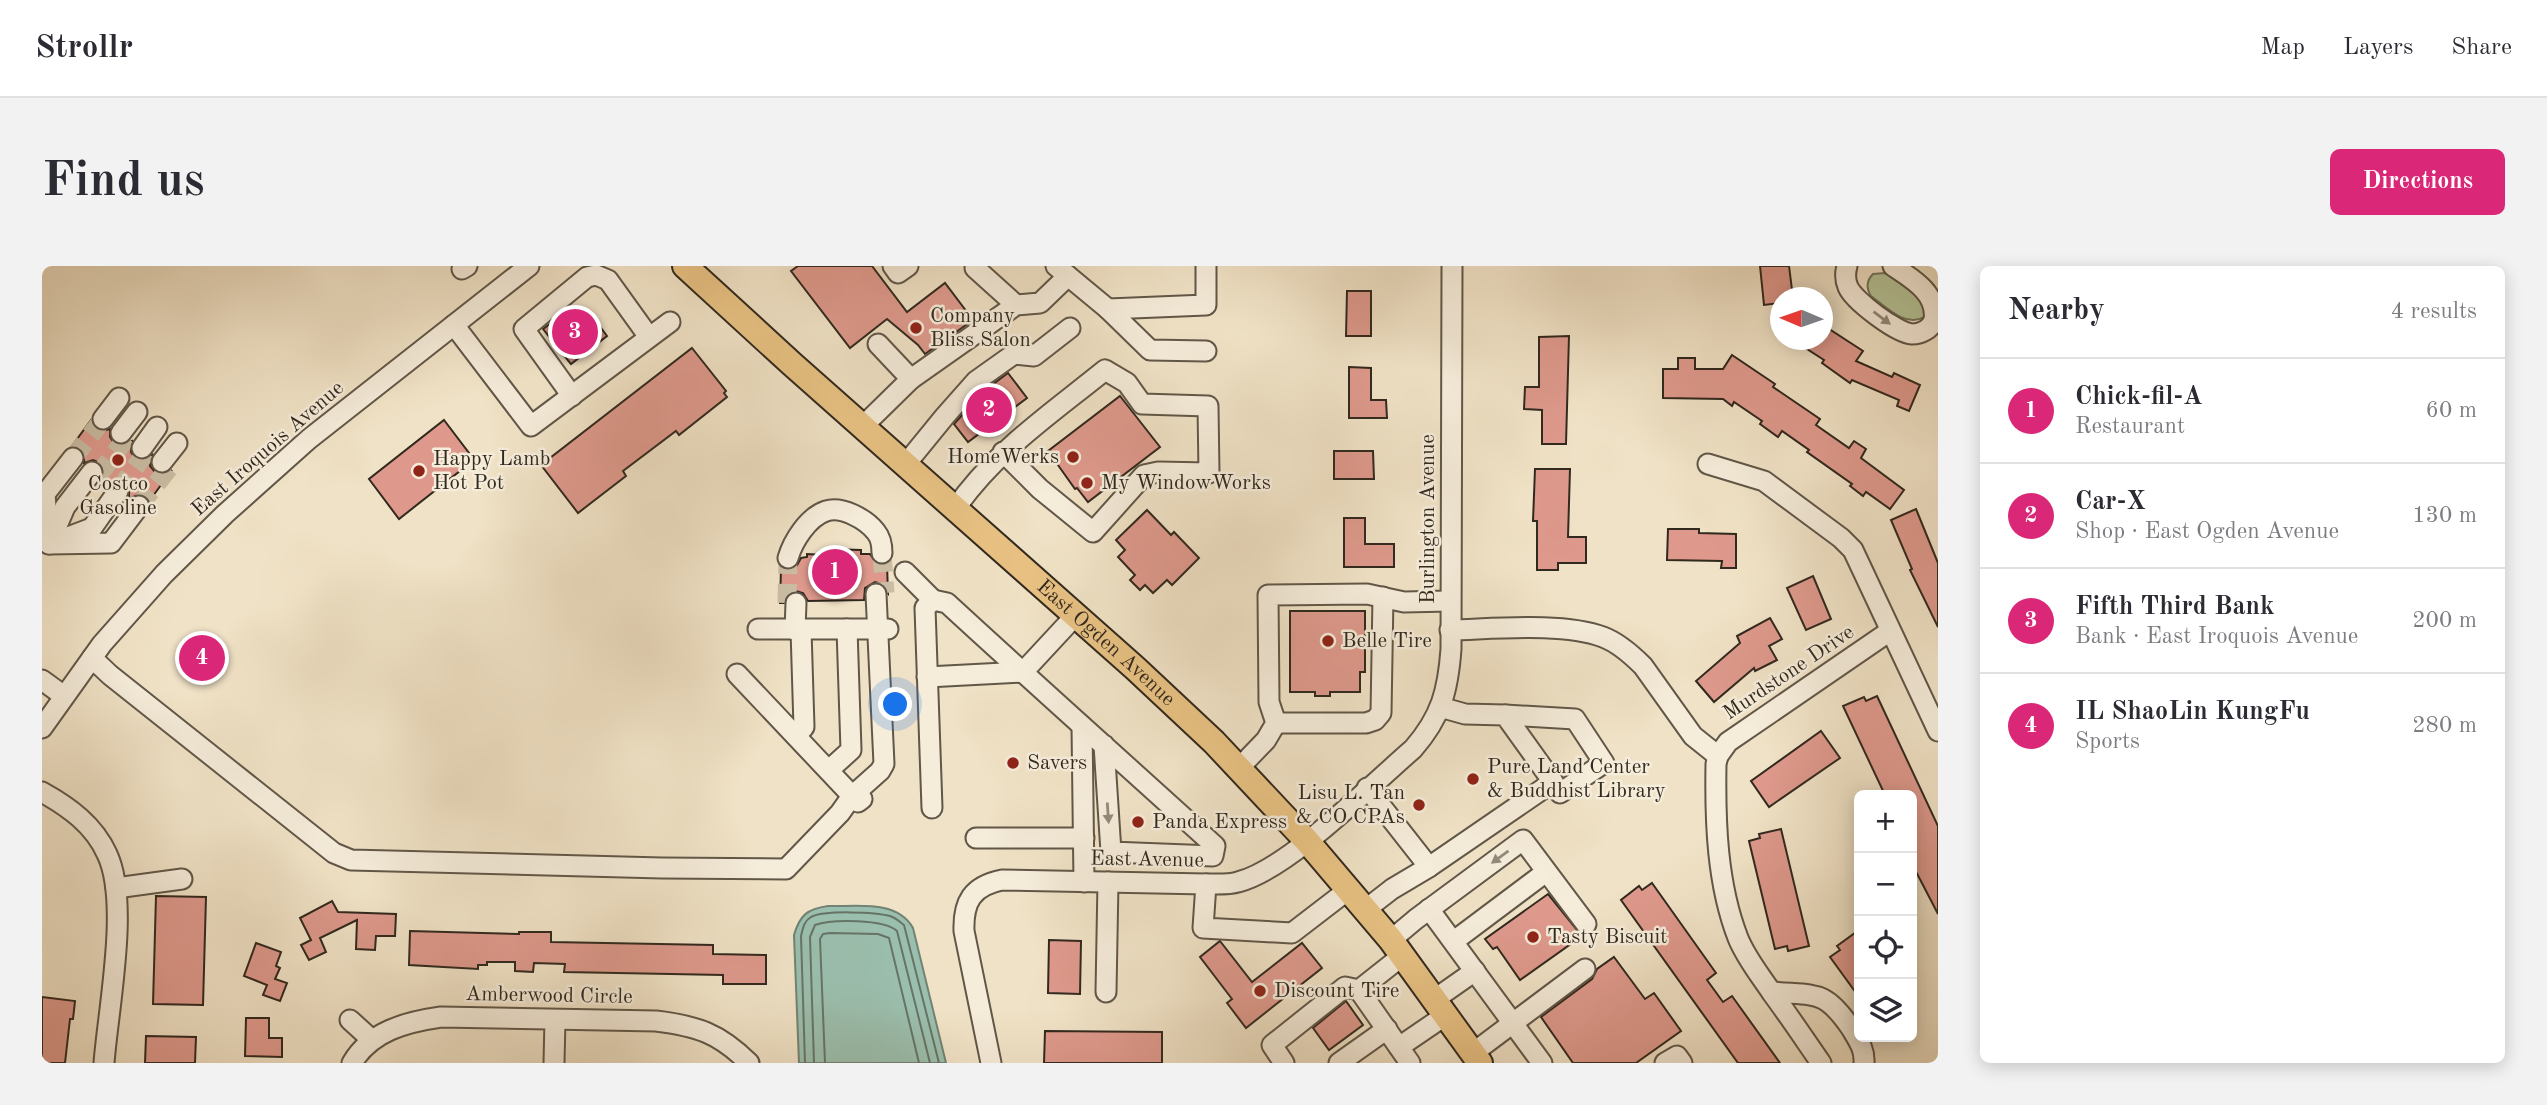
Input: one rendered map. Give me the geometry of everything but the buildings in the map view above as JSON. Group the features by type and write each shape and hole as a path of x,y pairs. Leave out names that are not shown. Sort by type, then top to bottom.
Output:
{"main road":[{"name":"East Ogden Avenue","path":"685,266 1155,687 1239,768 1307,841 1397,948 1477,1058"}],"street":[{"name":"East Iroquois Avenue","path":"42,729 92,658 164,574 265,476 529,266"},
{"path":"892,266 898,273 908,266"},
{"path":"1108,309 1206,305 1206,266"},
{"name":"Burlington Avenue","path":"1307,841 1413,749 1427,732 1440,707 1449,680 1451,266"},
{"path":"1847,266 1846,279 1854,297 1894,327 1914,334 1926,330 1935,319 1935,300 1928,290 1893,266"},
{"path":"975,268 1016,305"},
{"path":"862,427 911,379 1016,305 1040,303 1062,271 1108,309 1150,350 1206,351"},
{"path":"572,396 524,329 587,277 596,275 608,280 649,337"},
{"path":"454,325 531,426 670,322"},
{"path":"905,465 976,382 1014,354 1034,356 1070,328"},
{"path":"878,344 911,379"},
{"path":"955,509 974,481 1003,452 1105,370 1127,383 1142,404 1209,406 1209,473 1158,472 1144,475 1093,532 1040,489 1003,452"},
{"path":"1708,464 1764,481 1841,538 1853,550 1938,731"},
{"path":"49,544 106,482"},
{"path":"49,544 45,494 106,482"},
{"path":"49,544 111,543 106,482"},
{"path":"792,558 793,543 808,525 826,511 837,510 850,514 875,530 881,540 878,553"},
{"path":"905,572 933,600 947,603 1023,673 1104,745 1215,846 1213,856 1111,852 1104,745"},
{"path":"92,658 334,853 351,860 662,869 786,869 855,799 884,764 883,629 880,594"},
{"path":"1239,768 1266,740 1276,723 1269,702 1268,595 1367,594 1404,602 1450,601"},
{"path":"1276,723 1366,723 1375,720 1381,713 1382,597"},
{"path":"932,808 925,608 933,600"},
{"path":"792,603 804,726 796,736"},
{"path":"927,677 1023,673 1075,616"},
{"path":"758,629 883,629"},
{"path":"828,770 851,750 847,629"},
{"path":"1450,630 1568,630 1606,638 1643,666 1693,736 1718,756 1716,778 1725,895 1739,940 1821,1063"},
{"name":"Murdstone Drive","path":"1718,756 1728,742 1891,631"},
{"path":"737,674 855,799"},
{"path":"42,680 64,696"},
{"path":"1440,707 1465,714 1505,715 1575,719 1604,764 1560,793 1505,715"},
{"path":"1082,726 1084,882"},
{"path":"1365,910 1392,889 1429,867 1553,782"},
{"path":"1367,788 1429,867"},
{"path":"42,792 76,814 97,837 110,862 116,888 115,962 104,1063"},
{"path":"976,838 1084,838"},
{"path":"1359,990 1429,909 1523,840 1586,924"},
{"name":"East Avenue","path":"991,1063 964,931 963,914 977,890 987,883 1002,880 1206,884 1239,882 1270,867 1307,841"},
{"path":"1454,941 1546,872"},
{"path":"116,888 182,878"},
{"path":"1106,992 1108,882"},
{"path":"1206,884 1203,928 1292,933 1348,890"},
{"path":"1429,909 1542,1063"},
{"path":"1477,1058 1513,1024 1585,969"},
{"path":"1284,1063 1272,1045 1345,987 1359,990 1405,1055 1440,1007 1475,971"},
{"path":"1772,992 1822,998 1833,1003 1863,1049 1864,1063"},
{"name":"Amberwood Circle","path":"352,1063 372,1040 389,1029 413,1021 441,1017 656,1021 691,1025 730,1044 749,1063"},
{"path":"350,1020 372,1040"},
{"path":"554,1063 555,1020"},
{"path":"1339,1063 1387,1029"},
{"path":"1665,1063 1676,1056 1682,1063"}],"shaded area":[{"path":"1885,273 1925,300 1924,317 1917,320 1903,318 1871,296 1869,279 1873,274"}],"water":[{"path":"828,906 875,906 897,912 913,928 946,1063 799,1063 794,935 805,914"}],"tunnel":[{"path":"73,458 103,419"},
{"path":"98,476 127,437"},
{"path":"118,491 147,451"},
{"path":"139,506 169,468"},
{"path":"882,553 885,593"},
{"path":"787,603 788,558"}],"place":[{"name":"Company Bliss Salon","path":"916,328"},
{"name":"Fifth Third Bank","path":"575,332"},
{"name":"Car-X","path":"989,410"},
{"name":"HomeWerks","path":"1073,457"},
{"name":"Costco Gasoline","path":"118,460"},
{"name":"Happy Lamb Hot Pot","path":"419,471"},
{"name":"My WindowWorks","path":"1087,483"},
{"name":"Chick-fil-A","path":"835,572"},
{"name":"Belle Tire","path":"1328,641"},
{"name":"IL ShaoLin KungFu","path":"202,658"},
{"name":"Savers","path":"1013,763"},
{"name":"Pure Land Center & Buddhist Library","path":"1473,779"},
{"name":"Lisu L. Tan & CO CPAs","path":"1419,805"},
{"name":"Panda Express","path":"1138,822"},
{"name":"Tasty Biscuit","path":"1533,937"},
{"name":"Discount Tire","path":"1260,991"}]}
